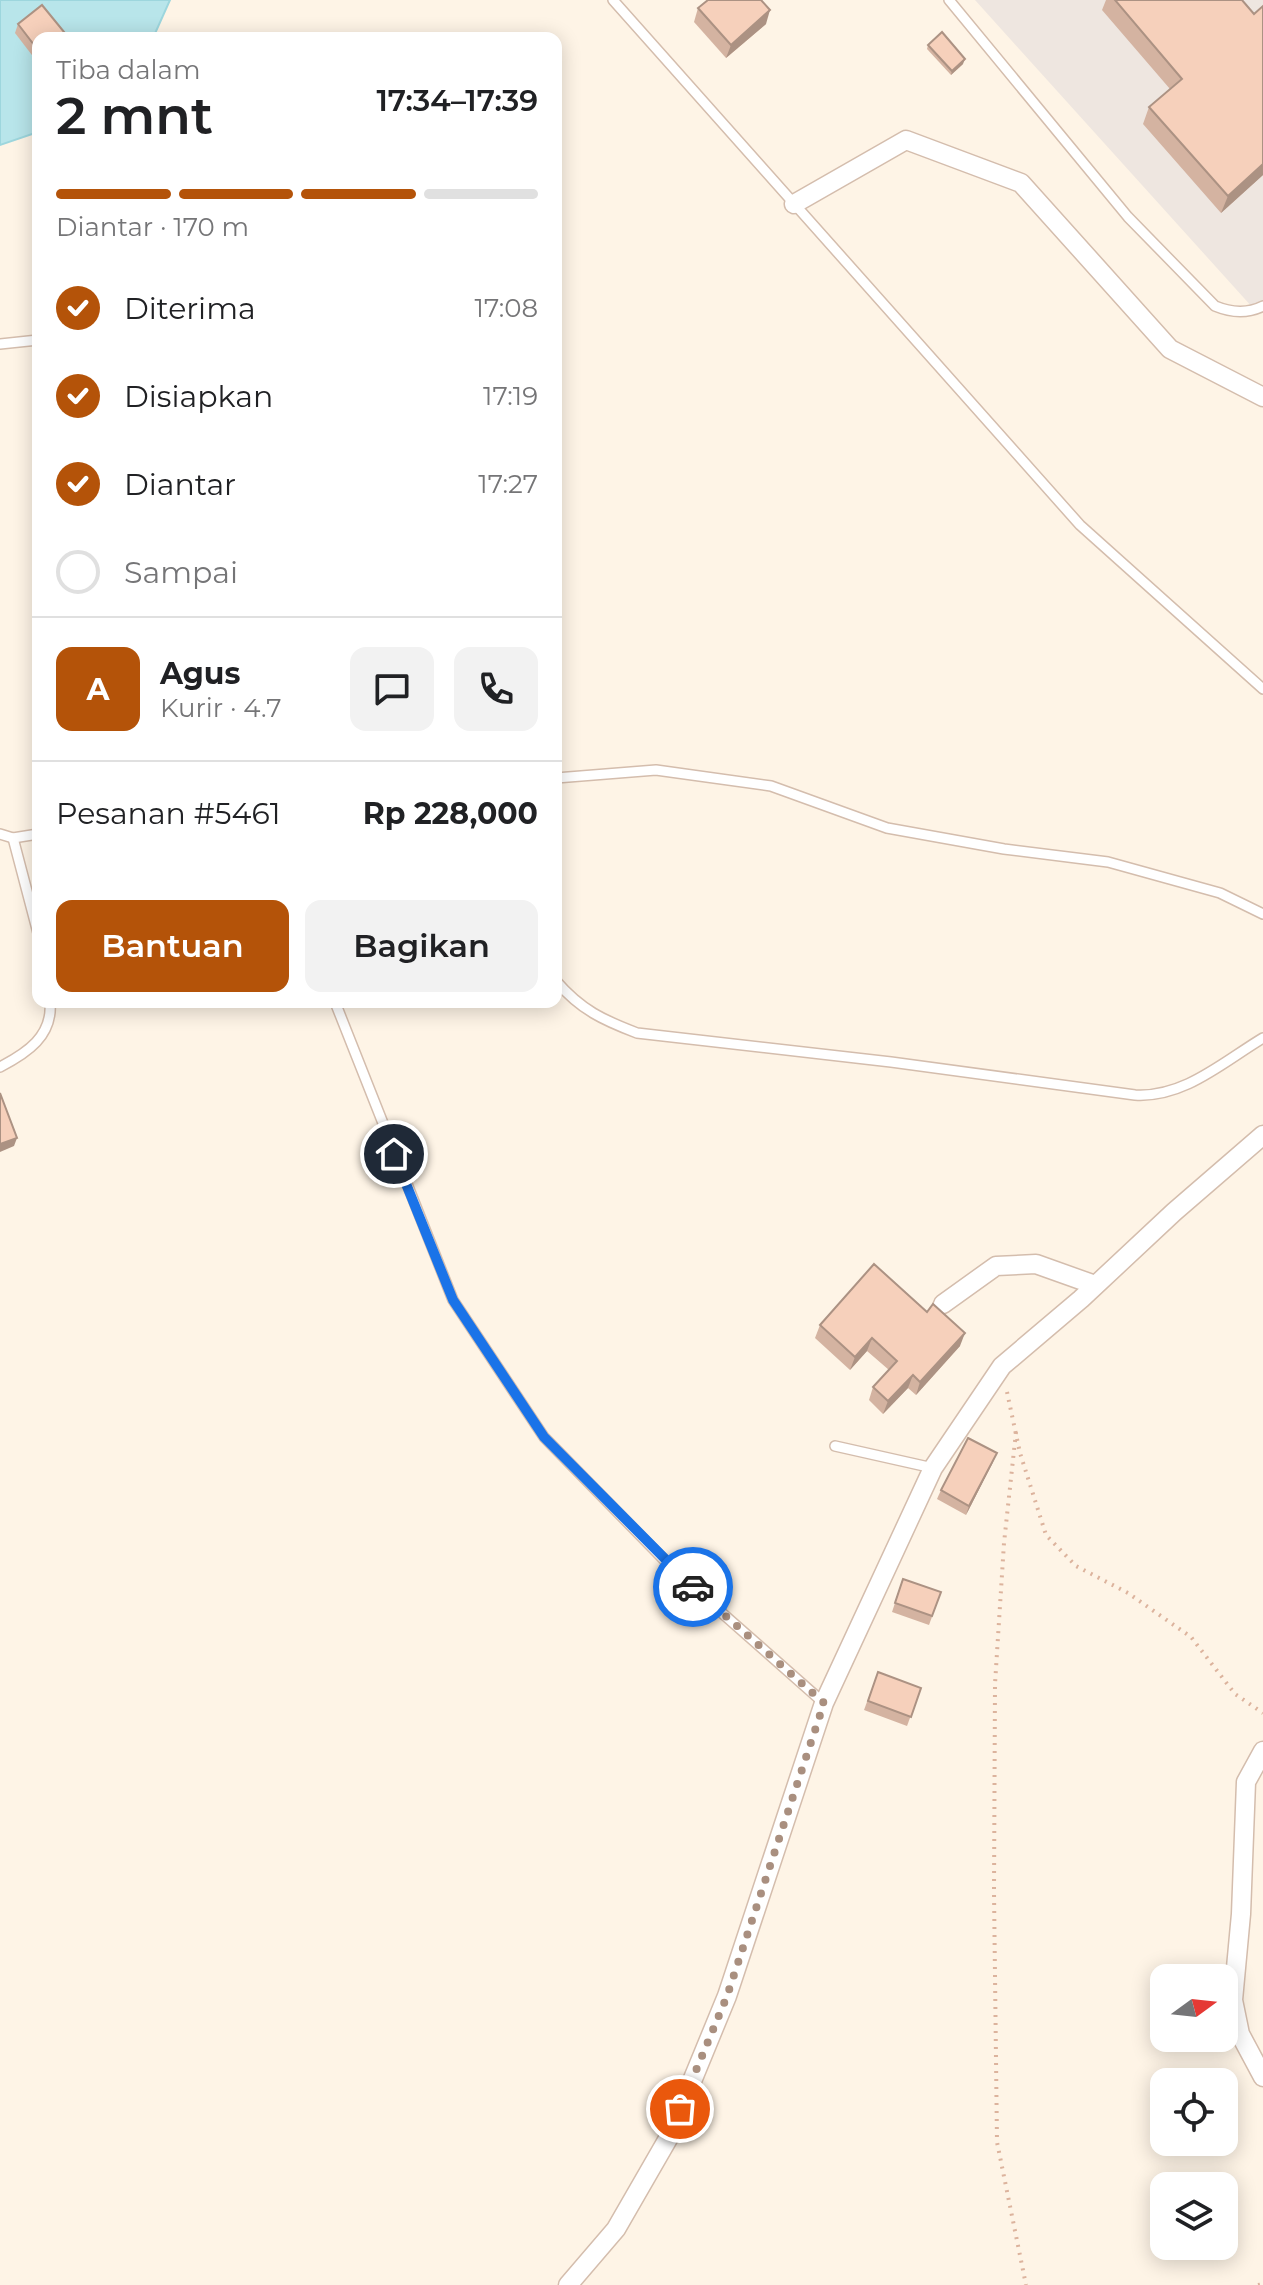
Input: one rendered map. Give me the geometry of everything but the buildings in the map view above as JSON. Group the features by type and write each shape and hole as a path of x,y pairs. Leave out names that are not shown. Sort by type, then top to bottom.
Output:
{"street":[{"path":"794,204 906,140 1021,183 1170,349 1263,397"},
{"path":"568,2285 616,2229 669,2137 727,1996 824,1703 933,1468 1002,1366 1263,1135"},
{"path":"943,1304 996,1266 1036,1264 1095,1285"},
{"path":"1263,1751 1246,1782 1241,1914 1233,2000 1240,2034 1263,2077"}],"lane":[{"path":"613,0 1080,525 1263,689"},
{"path":"949,0 1128,217 1215,306 1228,312 1245,312 1263,306"},
{"path":"0,344 32,341"},
{"path":"562,778 656,770 771,786 887,828 1004,849 1108,862 1220,893 1263,914"},
{"path":"0,834 13,838 32,835"},
{"path":"13,838 32,910"},
{"path":"562,988 598,1018 637,1033 891,1062 1135,1095 1163,1094 1195,1082 1263,1038"},
{"path":"0,1067 31,1049 47,1030 49,1008"},
{"path":"337,1008 453,1300 544,1437 680,1576 824,1703"},
{"path":"835,1446 933,1468"}],"path":[{"path":"1002,1366 1016,1432 1046,1535 1076,1566 1128,1593 1191,1637 1235,1694 1263,1713"},
{"path":"1016,1432 1004,1543 995,1684 994,1892 997,2142 1026,2285"}],"shaded area":[{"path":"975,0 1263,0 1263,300 1253,308"}],"water":[{"path":"0,0 170,0 156,32 32,32 32,134 0,145"}],"way so far":[{"path":"680,2109 727,1996 824,1703 693,1587"}],"route":[{"path":"394,1154 453,1300 544,1437 693,1587"}]}
